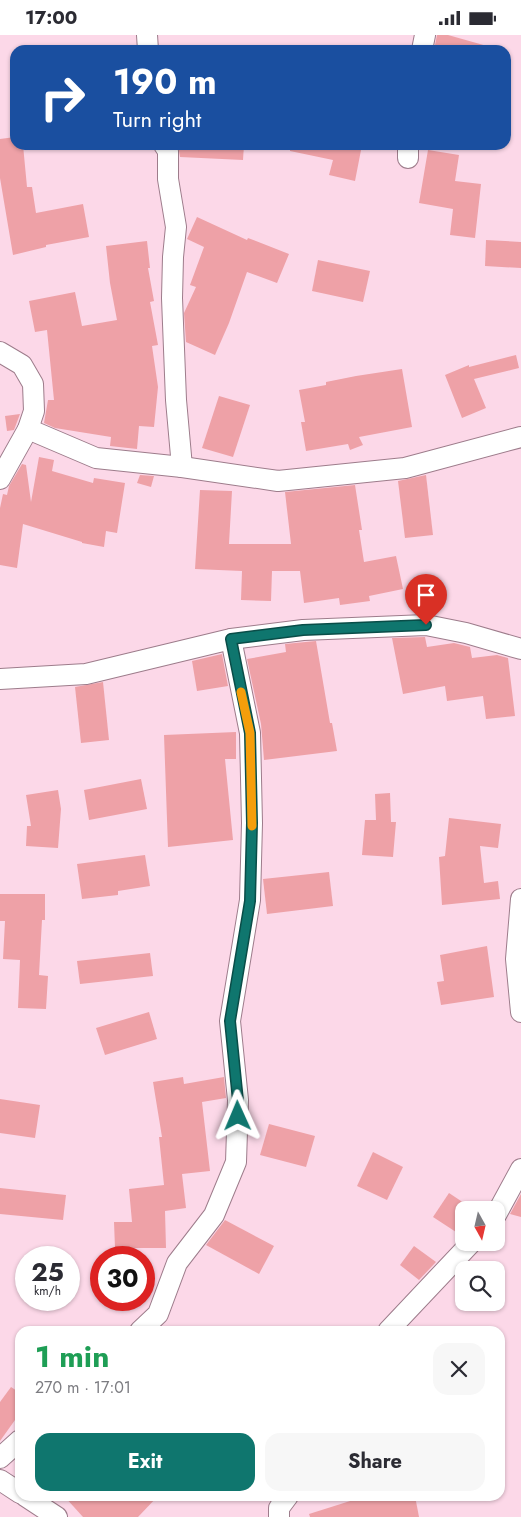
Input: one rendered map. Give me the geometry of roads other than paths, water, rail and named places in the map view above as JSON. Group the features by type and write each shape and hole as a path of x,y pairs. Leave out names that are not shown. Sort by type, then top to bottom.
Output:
{"street":[{"path":"167,150 168,179 176,227 172,298 176,400 182,467"},
{"path":"0,352 22,365 33,384 34,411 28,429 0,479"},
{"path":"28,429 96,458 182,467 278,481 405,468 521,437"},
{"path":"0,679 86,674 231,639 303,630 426,625 466,633 521,649"},
{"path":"145,1326 158,1314 177,1263 214,1215 236,1162 238,1101 230,1021 250,901 252,823 250,733 231,639"},
{"path":"521,899 516,959 521,1012"},
{"path":"504,1201 521,1169"},
{"path":"393,1326 463,1251"},
{"path":"0,1458 15,1444"},
{"path":"0,1480 15,1490"},
{"path":"33,1501 57,1517"},
{"path":"279,1517 279,1508 284,1501"}]}
